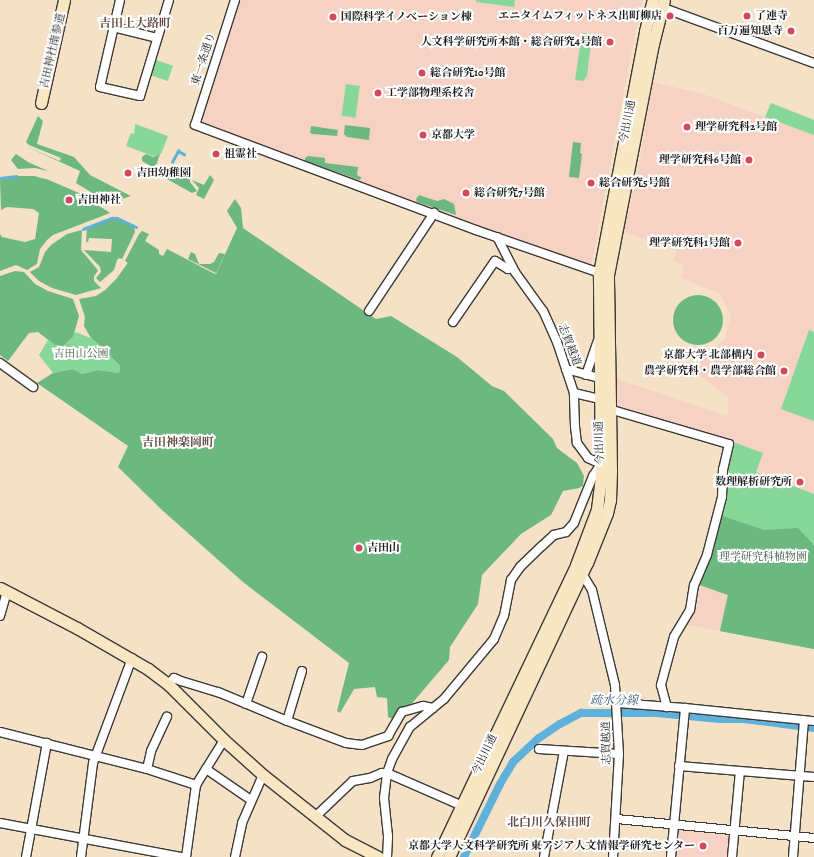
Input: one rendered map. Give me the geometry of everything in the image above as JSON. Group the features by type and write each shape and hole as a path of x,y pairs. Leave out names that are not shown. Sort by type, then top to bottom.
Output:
{"main road":[{"name":"吉田神社南参道","path":"41,103 64,0"},
{"name":"今出川通","path":"579,569 597,508 601,486 598,339 603,274 645,31 658,3"},
{"name":"今出川通","path":"437,857 466,808 579,569 602,526 610,500 611,470 603,274"},
{"path":"3,590 132,658 168,684 224,740 263,775 345,840 378,857"},
{"name":"今出川通","path":"449,857 466,808"}],"street":[{"path":"120,0 100,87 140,96 169,0"},
{"name":"東一条通り","path":"235,0 195,125 434,214"},
{"path":"658,3 814,63"},
{"path":"113,27 157,38"},
{"path":"369,311 434,214 603,274"},
{"name":"志賀越道","path":"497,237 513,268 543,311 566,369 574,393 577,442 588,458 601,464"},
{"path":"453,322 495,261 508,269 513,268"},
{"path":"586,375 598,339"},
{"path":"0,363 33,387"},
{"path":"566,369 599,378"},
{"path":"574,393 599,399"},
{"path":"609,409 729,444 723,469 722,497 707,555 694,585 690,610 674,637 661,685 667,707"},
{"path":"387,857 388,836 384,798 387,773 392,759 410,727 433,708 461,680 494,639 504,616 511,580 520,567 554,535 566,532 574,523 593,476 601,464"},
{"name":"志賀越道","path":"579,569 592,590 612,672 617,703 619,754 613,857"},
{"path":"0,616 3,590"},
{"path":"246,704 262,657"},
{"path":"81,857 93,763 132,658"},
{"path":"287,721 302,671"},
{"path":"168,684 174,678 218,692 287,721 346,743 362,745 388,736 402,712 423,706 433,708"},
{"path":"617,703 685,708 814,722"},
{"path":"671,857 685,708"},
{"path":"147,769 151,751 167,717"},
{"path":"793,857 804,720"},
{"path":"0,732 147,769 196,785"},
{"path":"186,857 196,785 224,740"},
{"path":"26,857 47,743"},
{"path":"539,750 619,754"},
{"path":"544,857 564,751"},
{"path":"680,766 814,777"},
{"path":"206,769 251,800"},
{"path":"732,857 740,771"},
{"path":"315,817 353,781 387,773 466,808"},
{"path":"235,857 242,822 263,775"},
{"path":"616,819 814,838"},
{"path":"0,823 84,840 128,846 181,857"}],"shaded area":[{"name":"京都大学","path":"238,0 644,0 638,18 591,267 200,124"},
{"name":"京都大学 北部構内","path":"653,82 703,94 765,117 771,103 814,120 814,649 684,624 697,584 733,442 616,407 617,379 727,416 728,412 728,397 692,369 725,339 731,314 719,293 681,278 684,265 673,261 677,251 624,232 641,154"},
{"name":"京都大学人文科学研究所 東アジア人文情報学研究センター","path":"680,828 728,832 731,835 729,857 675,857 677,830"}],"green space":[{"path":"476,0 515,0 514,7 476,2"},
{"path":"582,33 592,34 587,76 583,81 575,80"},
{"path":"156,60 173,66 168,81 151,75"},
{"path":"346,84 360,86 355,118 342,116"},
{"path":"771,103 814,120 814,135 765,117"},
{"path":"38,116 43,121 37,144 74,157 90,175 131,196 122,199 113,206 109,196 99,197 76,183 80,171 25,146 60,161 61,158 29,145 26,142"},
{"path":"135,124 168,136 161,154 153,156 126,146 131,133 134,134"},
{"path":"345,125 370,128 369,140 347,137 344,134"},
{"path":"311,126 338,130 337,136 310,133"},
{"path":"573,142 581,143 580,153 582,154 579,178 569,177"},
{"path":"16,154 28,162 48,171 35,168 18,169 11,160"},
{"path":"146,154 153,157 160,154 153,174 149,173 152,167 142,161 142,157"},
{"path":"308,156 325,158 325,163 358,167 357,175 362,178 359,180 305,161 305,158"},
{"path":"171,167 189,175 190,182 197,191 192,193 167,179"},
{"path":"210,175 214,180 204,199 196,195 199,188 192,180 204,185"},
{"path":"34,176 49,180 81,194 110,213 53,235 40,249 37,264 27,270 16,265 0,271 0,234 2,237 25,242 35,239 39,213 33,209 7,207 1,210 0,178"},
{"path":"419,195 437,201 444,199 454,204 456,215 417,202 416,199"},
{"path":"235,199 241,208 243,228 376,319 391,316 457,357 492,386 504,391 553,439 557,448 577,463 584,476 583,486 563,491 551,515 521,534 482,575 478,604 450,647 449,660 397,721 388,717 387,698 377,697 375,687 354,689 340,713 337,711 349,663 243,582 162,510 118,467 128,446 37,383 53,373 72,369 82,374 98,370 119,373 120,366 91,338 84,326 85,317 79,299 96,296 105,290 117,278 128,263 125,261 142,231 149,234 145,241 159,250 159,254 163,256 167,249 216,274 237,228 227,211"},
{"path":"110,219 117,219 134,227 135,232 122,259 119,258 117,260 114,270 100,282 96,278 101,272 100,267 84,250 111,252 112,239 89,238 88,242 86,242 87,229"},
{"path":"82,230 81,250 97,269 98,271 94,276 94,281 101,288 76,295 52,288 39,281 30,272 39,267 45,252 51,245 67,234"},
{"path":"191,252 195,254 199,264 210,264 214,262 219,253 225,254 216,273 188,259"},
{"path":"15,271 24,272 35,284 48,291 73,299 79,316 73,337 60,349 38,332 29,333 8,361 0,355 0,276"},
{"path":"698,295 707,297 718,306 723,320 721,329 712,340 698,345 689,343 678,334 673,320 675,311 684,300"},
{"path":"809,330 814,332 814,421 781,409"},
{"name":"吉田山公園","path":"75,332 91,338 102,347 120,366 119,373 98,370 82,374 71,369 53,373 39,355 48,340 60,349 73,337"},
{"name":"理学研究科植物園","path":"733,442 763,453 756,472 814,494 814,649 720,631 728,595 697,584"},
{"name":"理学研究科植物園","path":"720,515 764,530 798,528 812,543 814,546 814,649 720,631 728,595 697,584"}],"waterway":[{"path":"172,162 178,151 184,154"},
{"path":"0,178 16,176"},
{"path":"83,229 112,218 117,218 136,227"},
{"name":"疏水分線","path":"464,857 500,784 513,762 539,738 560,724 581,713 657,713 720,719 744,719 814,728"}],"place":[{"name":"エニタイムフィットネス出町柳店","path":"670,16"},
{"name":"了連寺","path":"747,16"},
{"name":"国際科学イノべーション棟","path":"333,17"},
{"name":"百万遍知恩寺","path":"791,31"},
{"name":"人文科学研究所本館・総合研究4号館","path":"610,42"},
{"name":"総合研究10号館","path":"422,73"},
{"name":"工学部物理系校舎","path":"378,93"},
{"name":"理学研究科2号館","path":"687,127"},
{"name":"京都大学","path":"423,135"},
{"name":"祖霊社","path":"216,154"},
{"name":"理学研究科6号館","path":"749,160"},
{"name":"吉田幼稚園","path":"128,173"},
{"name":"総合研究5号館","path":"591,183"},
{"name":"総合研究7号館","path":"466,193"},
{"name":"吉田神社","path":"69,200"},
{"name":"理学研究科1号館","path":"738,243"},
{"name":"京都大学 北部構内","path":"761,355"},
{"name":"農学研究科・農学部総合館","path":"784,371"},
{"name":"数理解析研究所","path":"800,482"},
{"name":"吉田山","path":"359,548"},
{"name":"京都大学人文科学研究所 東アジア人文情報学研究センター","path":"703,846"}],"district":[{"name":"吉田上大路町","path":"135,24"},
{"name":"吉田神楽岡町","path":"178,443"},
{"name":"北白川久保田町","path":"549,823"}]}
